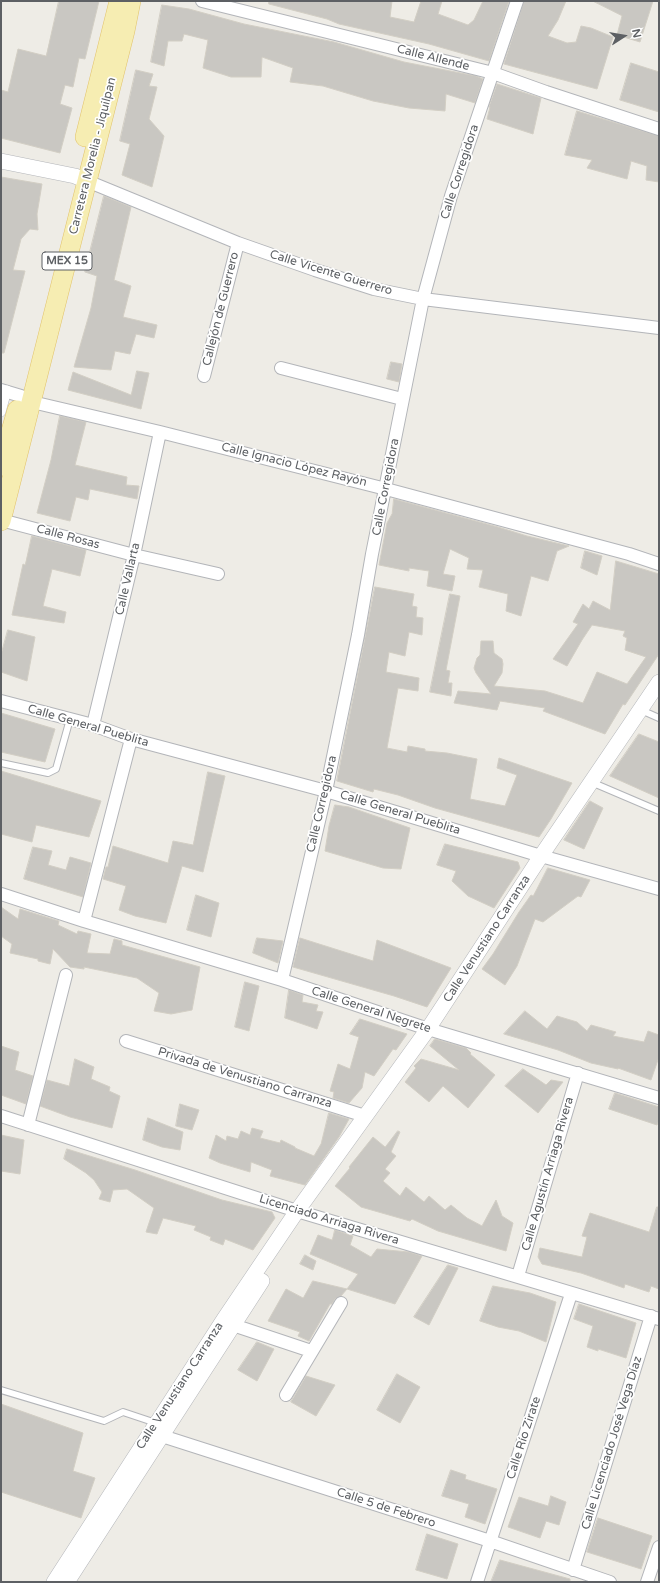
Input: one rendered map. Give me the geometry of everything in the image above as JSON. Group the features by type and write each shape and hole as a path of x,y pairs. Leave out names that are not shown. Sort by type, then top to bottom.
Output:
{"main road":[{"path":"125,31 141,1"},
{"name":"Carretera Morelia - Jiquilpan","path":"1,466 15,394 125,31 121,3"},
{"name":"Carretera Morelia - Jiquilpan","path":"81,179 121,3"},
{"name":"Carretera Morelia - Jiquilpan","path":"1,520 15,394"}],"street":[{"name":"Calle Allende","path":"202,1 493,73 659,129"},
{"name":"Calle Corregidora","path":"282,980 326,791 386,488 402,399 423,299 451,196 517,1"},
{"path":"1,161 81,179"},
{"name":"Calle Vicente Guerrero","path":"81,179 238,243 374,289 423,299 659,328"},
{"name":"Callejón de Guerrero","path":"204,376 238,243"},
{"path":"281,368 402,399"},
{"path":"1,412 15,394"},
{"name":"Calle Ignacio López Rayón","path":"15,394 160,432 386,488 628,554 659,564"},
{"name":"Calle Vallarta","path":"94,725 134,555 160,432"},
{"name":"Calle Rosas","path":"1,520 134,555 218,574"},
{"name":"Calle Venustiano Carranza","path":"54,1582 159,1429 301,1212 310,1192 428,1029 541,856 639,709 659,682"},
{"name":"Calle General Pueblita","path":"1,701 94,725 131,739 326,791 541,856 659,889"},
{"path":"84,921 131,739"},
{"name":"Calle General Negrete","path":"1,894 84,921 282,980 428,1029 659,1098"},
{"path":"28,1125 66,975"},
{"name":"Privada de Venustiano Carranza","path":"126,1041 365,1116"},
{"name":"Calle Agustín Arriaga Rivera","path":"518,1276 578,1073"},
{"name":"Licenciado Arriaga Rivera","path":"1,1116 301,1212 655,1318"},
{"name":"Calle Río Zirate","path":"477,1582 571,1294"},
{"path":"286,1395 341,1302"},
{"name":"Calle Licenciado José Vega Díaz","path":"573,1570 655,1318"},
{"path":"229,1322 311,1351"},
{"name":"Calle Venustiano Carranza","path":"67,1582 159,1429"},
{"name":"Calle 5 de Febrero","path":"159,1429 610,1582"},
{"path":"647,1582 659,1547"}],"lane":[{"path":"639,709 659,718"},
{"path":"1,763 48,773 56,769 70,719"},
{"path":"591,782 659,811"},
{"path":"1,1390 104,1421 124,1412 159,1429"}],"building":[{"path":"59,1 99,1 85,59 79,58 73,87 65,85 60,104 72,108 60,153 1,138 1,90 8,92 18,49 46,56"},
{"path":"269,1 392,1 390,17 414,22 421,1 442,1 438,14 468,25 474,20 483,1 509,1 489,61 429,44 339,24 327,19 269,4"},
{"path":"524,1 566,1 558,20 548,36 567,43 576,42 581,26 591,28 613,37 597,89 504,64"},
{"path":"593,1 653,1 640,42 617,35 622,16"},
{"path":"162,5 189,9 244,24 334,42 404,62 476,76 483,79 475,103 446,94 445,111 409,108 373,101 323,86 290,82 293,68 262,57 261,77 231,77 203,68 208,40 184,34 182,41 168,41 164,66 151,62"},
{"path":"631,63 659,72 659,112 620,100"},
{"path":"136,70 153,74 149,86 157,87 149,119 164,136 152,187 122,175 130,144 120,141"},
{"path":"497,84 541,98 533,134 487,119 489,107"},
{"path":"577,111 659,136 659,182 646,180 647,166 631,161 627,179 587,168 592,160 565,155"},
{"path":"1,177 42,184 37,214 38,230 30,229 21,239 13,270 25,271 4,353 1,353"},
{"path":"104,196 131,207 114,280 131,286 123,317 157,325 154,338 136,334 130,354 115,351 111,370 74,367 91,308 97,276 85,272"},
{"path":"391,362 402,364 399,382 387,379"},
{"path":"137,371 149,373 141,409 68,390 73,372 131,395"},
{"path":"60,416 86,422 75,465 127,477 126,485 139,486 137,499 90,489 88,500 76,497 70,521 37,513 51,460"},
{"path":"394,499 527,536 569,546 557,551 548,581 531,576 521,616 506,611 508,594 479,587 483,570 467,569 469,558 450,549 443,574 455,576 452,591 427,586 429,571 409,568 409,571 379,565 387,523 392,514"},
{"path":"32,536 86,550 80,576 52,569 43,606 66,612 64,623 12,615 23,564 25,565"},
{"path":"585,551 602,556 597,575 581,568"},
{"path":"616,561 659,574 659,654 625,705 623,704 605,734 543,711 545,708 500,701 497,710 454,703 458,691 491,694 474,668 477,658 480,655 481,641 493,641 494,653 502,659 502,673 494,686 545,691 583,703 597,672 627,684 646,657 625,650 627,638 623,636 625,631 592,625 567,666 553,659 578,624 573,622 583,604 589,609 593,601 610,610"},
{"path":"375,587 414,594 412,606 417,607 416,617 423,618 422,635 409,632 405,656 389,652 386,672 419,678 418,691 398,688 387,748 407,752 408,746 425,749 425,751 447,753 477,759 470,799 505,806 517,775 497,768 499,758 572,783 539,837 435,808 398,795 374,789 373,792 337,781"},
{"path":"450,594 460,596 446,670 450,671 448,683 452,683 451,696 430,692"},
{"path":"8,630 35,637 27,681 1,672 1,655"},
{"path":"1,713 55,729 45,762 1,752"},
{"path":"639,734 659,742 659,798 610,776"},
{"path":"1,771 101,801 89,837 36,825 32,842 1,834"},
{"path":"208,772 225,776 203,872 182,866 166,923 135,916 119,910 126,886 103,879 106,867 108,867 113,846 168,863 173,841 193,845"},
{"path":"590,801 603,808 584,849 564,840"},
{"path":"335,805 349,807 410,828 401,869 383,868 325,851 329,826"},
{"path":"445,844 518,862 520,868 494,908 468,896 452,881 456,871 437,865"},
{"path":"33,847 52,851 48,865 66,870 70,857 91,863 83,897 24,879"},
{"path":"548,868 590,880 581,897 578,896 543,922 535,919 517,966 505,985 482,969 519,912 531,895 533,896"},
{"path":"196,895 219,903 211,937 187,930"},
{"path":"1,907 18,919 20,909 59,921 58,925 77,934 78,931 91,934 87,953 110,954 114,939 122,941 122,945 200,967 192,1010 171,1014 154,1011 159,993 137,978 84,967 84,969 70,967 53,949 50,964 38,961 38,959 10,953 12,944 1,936"},
{"path":"257,938 283,941 278,963 253,953"},
{"path":"300,938 373,961 377,940 451,968 427,1007 293,967"},
{"path":"245,982 259,986 249,1031 235,1027"},
{"path":"289,990 303,995 302,1002 318,1005 316,1011 323,1012 317,1029 285,1018"},
{"path":"525,1011 547,1029 557,1016 577,1022 587,1031 591,1025 616,1032 613,1036 644,1042 648,1031 659,1035 659,1057 651,1080 618,1068 591,1063 558,1050 504,1034"},
{"path":"360,1019 407,1034 396,1050 393,1049 374,1076 365,1072 362,1088 349,1103 333,1098 334,1092 330,1091 338,1064 350,1069 359,1037 350,1034"},
{"path":"435,1039 466,1048 471,1053 470,1054 495,1075 468,1108 443,1086 429,1102 405,1082 416,1068 414,1066 421,1059 459,1070 430,1046"},
{"path":"1,1046 19,1052 15,1070 33,1076 26,1104 1,1095"},
{"path":"75,1059 94,1067 91,1079 110,1087 109,1091 120,1096 112,1128 70,1117 40,1106 47,1080 69,1086"},
{"path":"523,1069 546,1085 551,1080 563,1082 538,1113 505,1086"},
{"path":"615,1093 659,1107 659,1120 657,1125 609,1109"},
{"path":"180,1104 199,1110 192,1130 176,1126"},
{"path":"329,1113 349,1119 339,1137 305,1185 270,1176 272,1170 251,1162 250,1172 209,1158 216,1135 226,1141 227,1136 238,1139 241,1131 250,1135 252,1128 263,1131 260,1138 280,1143 281,1140 314,1156 321,1144"},
{"path":"148,1118 183,1132 180,1150 162,1147 143,1140"},
{"path":"398,1131 400,1132 391,1152 396,1156 385,1169 390,1173 383,1181 400,1196 406,1187 424,1202 429,1196 445,1210 451,1205 467,1218 482,1226 496,1200 502,1216 513,1223 506,1251 438,1231 412,1219 410,1221 361,1207 335,1186 373,1137 385,1147"},
{"path":"1,1135 24,1140 20,1174 1,1171"},
{"path":"67,1149 135,1170 222,1200 272,1212 275,1218 253,1250 225,1239 223,1245 210,1240 211,1237 194,1230 196,1226 163,1218 157,1234 146,1232 154,1208 127,1189 113,1190 110,1202 99,1199 102,1192 94,1180 64,1159"},
{"path":"657,1207 659,1207 659,1289 651,1286 649,1292 625,1284 624,1288 581,1273 542,1264 538,1257 540,1248 582,1257 587,1237 582,1236 590,1213 649,1232"},
{"path":"335,1230 353,1236 350,1245 371,1257 377,1249 409,1252 422,1256 395,1304 347,1289 358,1274 310,1254 318,1235 332,1240"},
{"path":"305,1255 316,1261 313,1270 300,1264"},
{"path":"448,1265 458,1268 429,1325 414,1317"},
{"path":"313,1281 347,1289 341,1296 335,1299 332,1304 330,1304 309,1341 298,1336 300,1332 268,1321 286,1289 303,1298"},
{"path":"493,1286 530,1293 556,1302 546,1342 519,1331 498,1327 480,1321"},
{"path":"579,1304 636,1323 626,1358 587,1347 593,1326 574,1319"},
{"path":"257,1342 274,1349 257,1381 238,1370"},
{"path":"397,1374 420,1387 400,1423 377,1410"},
{"path":"306,1376 335,1385 316,1416 291,1402"},
{"path":"1,1404 83,1433 73,1471 95,1478 81,1518 1,1492"},
{"path":"451,1470 466,1475 465,1479 497,1489 485,1524 465,1517 469,1504 442,1496"},
{"path":"551,1496 566,1502 559,1525 546,1521 540,1538 508,1527 519,1497 548,1506"},
{"path":"598,1518 652,1536 641,1569 587,1552"},
{"path":"427,1534 458,1544 447,1579 416,1570"},
{"path":"500,1560 570,1579 570,1582 491,1582"}]}
